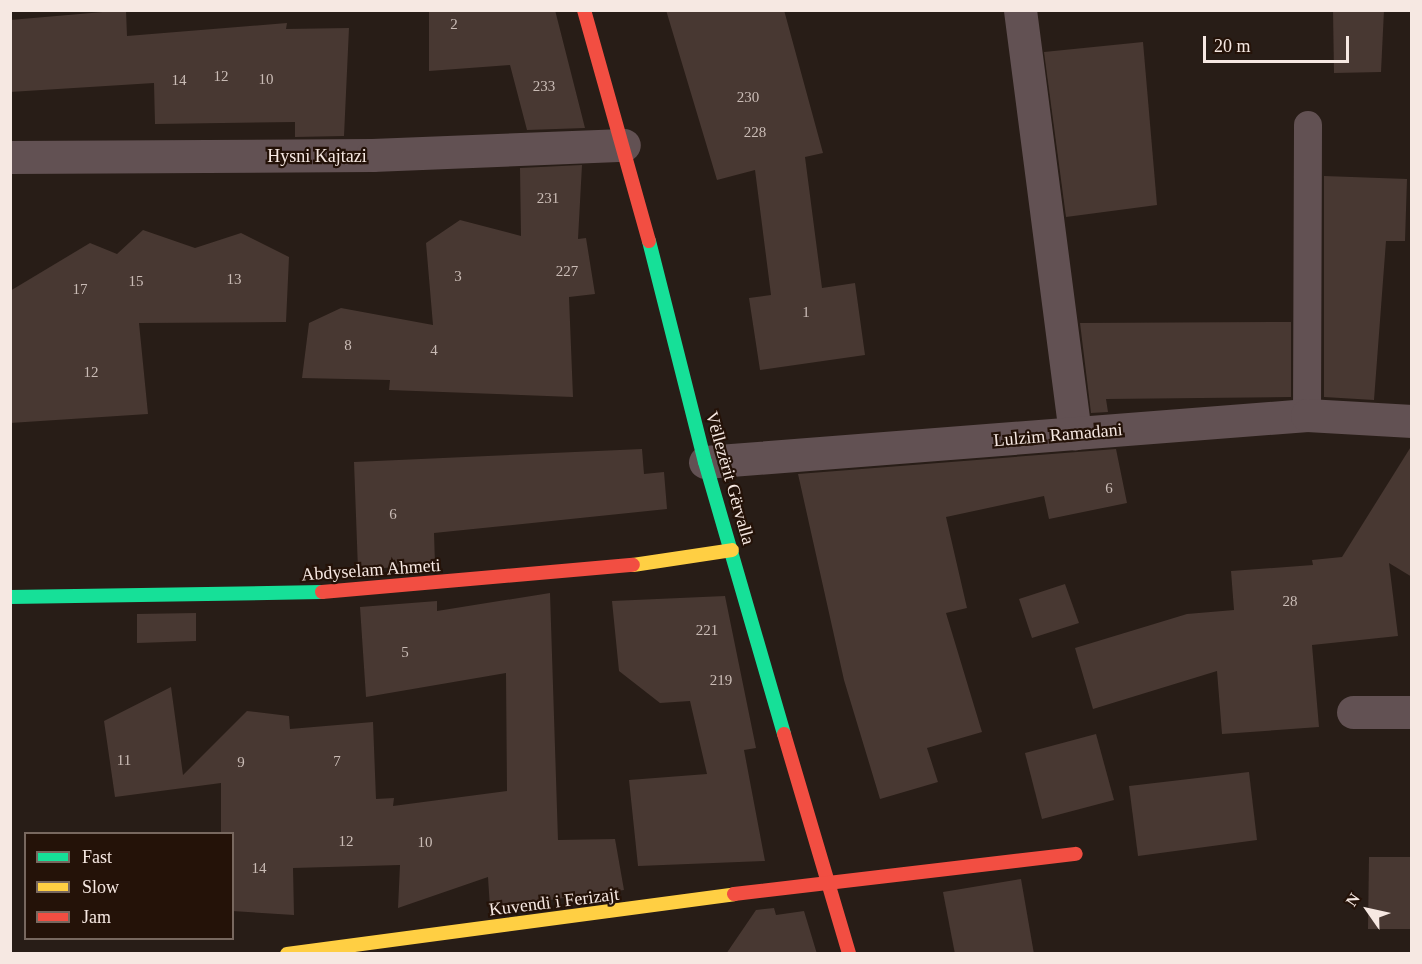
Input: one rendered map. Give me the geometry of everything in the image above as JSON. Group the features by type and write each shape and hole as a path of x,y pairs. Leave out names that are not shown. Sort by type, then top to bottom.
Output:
{"street":[{"name":"Vëllezërit Gërvalla","path":"584,10 624,145 705,462 732,549 824,882 849,954"},
{"path":"1020,10 1075,434"},
{"name":"Hysni Kajtazi","path":"10,157 372,155 624,145"},
{"name":"Lulzim Ramadani","path":"705,462 1307,415 1412,421"},
{"name":"Abdyselam Ahmeti","path":"10,597 308,593 620,567 732,549"},
{"path":"1353,712 1412,712"},
{"name":"Kuvendi i Ferizajt","path":"287,954 824,882 1076,854"}],"lane":[{"path":"1307,415 1308,125"}],"building":[{"path":"126,10 127,36 287,23 286,29 349,28 344,136 295,137 295,122 155,124 154,83 10,92 10,20"},
{"path":"429,10 555,10 585,128 527,130 510,65 429,71"},
{"path":"666,10 784,10 823,153 805,157 822,288 855,283 865,355 760,370 749,298 771,295 755,170 717,180"},
{"path":"1333,10 1384,10 1381,72 1334,73"},
{"path":"1143,42 1157,205 1066,217 1044,52"},
{"path":"582,165 578,239 586,238 595,294 569,297 573,397 389,390 390,380 302,378 309,323 341,308 433,325 426,243 460,220 521,236 520,168"},
{"path":"1324,176 1407,179 1405,241 1386,241 1374,400 1324,397"},
{"path":"143,230 195,248 241,233 289,257 286,322 139,323 148,414 10,423 10,291 90,243 117,254"},
{"path":"1291,322 1291,397 1106,399 1108,412 1091,413 1080,323"},
{"path":"1412,445 1412,577 1389,563 1398,636 1312,645 1319,727 1222,734 1217,671 1093,709 1075,648 1187,614 1234,610 1231,571 1313,565 1312,560 1342,557"},
{"path":"642,449 644,474 664,472 667,509 434,533 435,564 358,570 354,462"},
{"path":"1116,449 1127,503 1049,519 1044,496 946,517 967,608 946,613 982,732 927,748 938,782 880,799 844,680 798,474"},
{"path":"1065,584 1079,623 1032,638 1019,599"},
{"path":"550,593 558,840 615,839 624,890 490,908 488,877 398,908 400,865 293,868 294,915 234,911 234,832 221,832 221,783 115,797 104,721 171,687 183,775 247,711 289,716 290,729 373,722 376,799 394,798 393,806 507,791 506,673 366,697 360,607 437,601 437,611"},
{"path":"725,596 756,748 744,750 765,861 638,866 629,780 707,774 690,701 660,703 619,671 612,601"},
{"path":"196,613 196,641 137,643 137,614"},
{"path":"1096,734 1114,800 1042,819 1025,753"},
{"path":"1249,772 1257,840 1138,856 1129,786"},
{"path":"1369,857 1412,857 1412,929 1368,929"},
{"path":"1021,879 1034,954 955,954 943,892"},
{"path":"774,908 776,915 804,911 817,954 726,954 756,910"}],"traffic: fast":[{"path":"649,241 705,462 784,734"},
{"path":"10,597 322,592"}],"traffic: slow":[{"path":"633,565 732,550"},
{"path":"287,954 734,894"}],"traffic: jam":[{"path":"584,10 649,241"},
{"path":"322,592 633,565"},
{"path":"784,734 849,954"},
{"path":"734,894 1076,854"}]}
